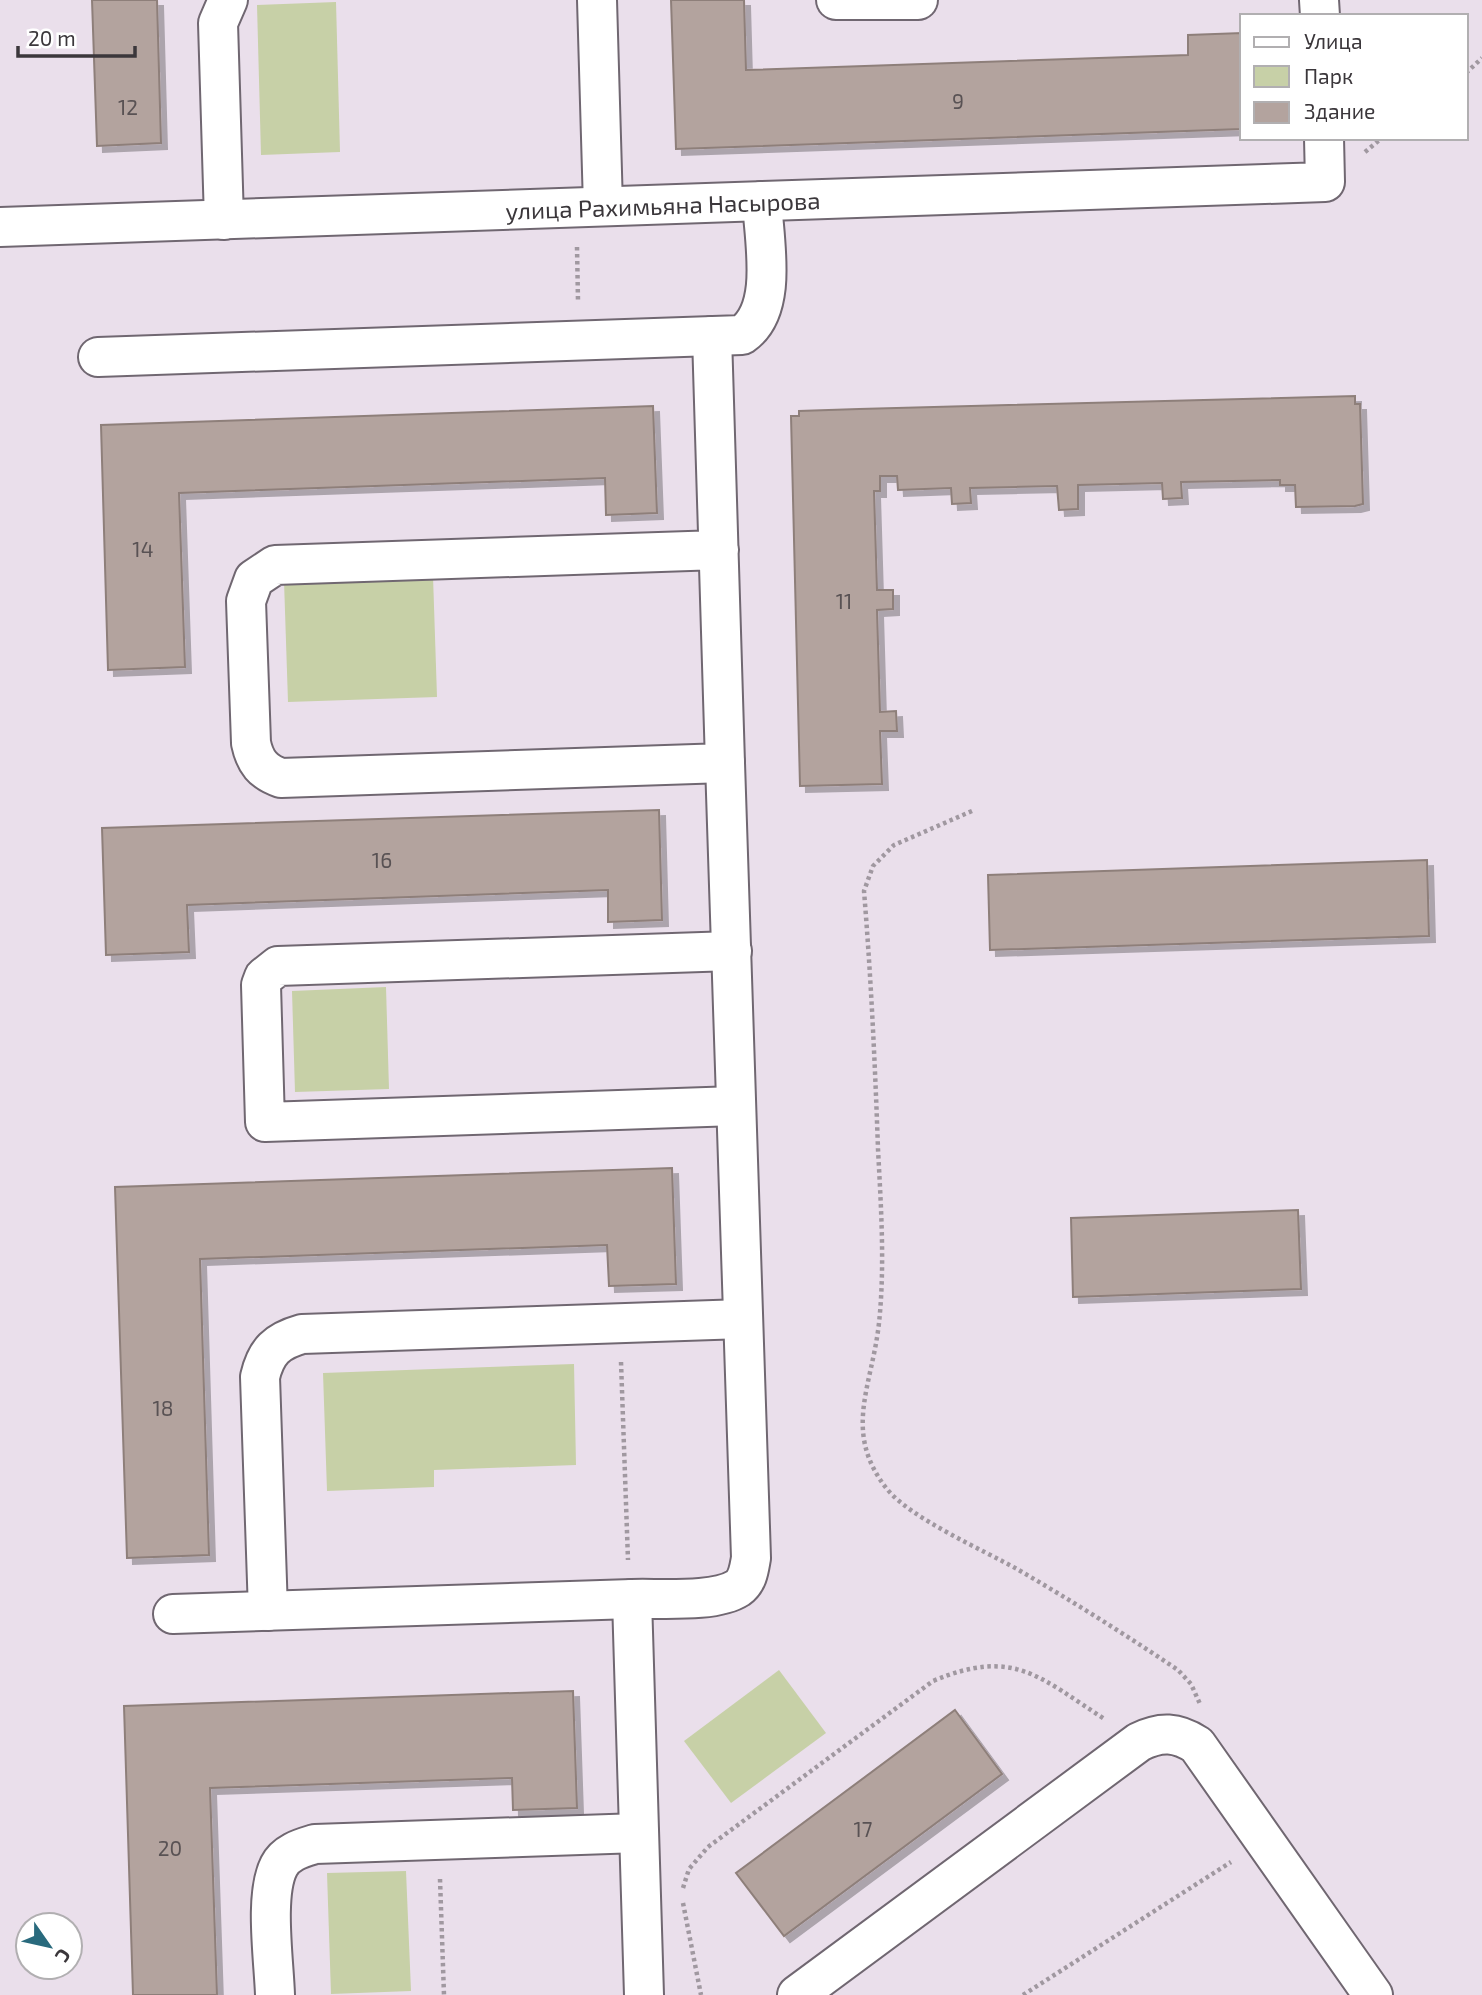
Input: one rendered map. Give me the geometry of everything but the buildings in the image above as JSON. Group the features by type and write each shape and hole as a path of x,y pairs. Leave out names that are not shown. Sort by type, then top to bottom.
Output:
{"street":[{"path":"224,220 218,23 228,0"},
{"path":"590,207 597,0"},
{"path":"836,0 918,0"},
{"name":"улица Рахимьяна Насырова","path":"0,227 1325,182 1324,140"},
{"path":"98,357 742,335 761,315 765,299 762,201"},
{"path":"173,1614 719,1595 739,1587 748,1575 751,1558 712,336"},
{"path":"719,551 275,565 254,579 246,601 251,743 261,767 281,778 725,763"},
{"path":"732,951 278,967 264,977 262,1017 265,1122 736,1106"},
{"path":"268,1611 260,1377 270,1349 285,1339 302,1334 743,1319"},
{"path":"631,1599 644,1995"},
{"path":"797,1995 1139,1741 1168,1733 1197,1745 1373,1995"},
{"path":"275,1995 272,1890 279,1864 295,1850 315,1844 639,1833"}],"path":[{"path":"1468,71 1482,58"},
{"path":"580,341 590,207"},
{"path":"972,811 894,845 873,866 864,891 875,1068 882,1279 873,1365 861,1412 862,1440 873,1470 889,1493 912,1510 1040,1583 1178,1670 1198,1698 1201,1710 1197,1745"},
{"path":"620,1323 631,1599"},
{"path":"702,1995 681,1894 689,1868 697,1857 933,1681 966,1667 998,1664 1014,1667 1036,1675 1139,1741"},
{"path":"439,1840 444,1995"},
{"path":"1023,1995 1172,1898 1265,1842"}],"green space":[{"path":"336,2 340,152 261,155 257,5"},
{"path":"433,576 437,697 288,702 284,581"},
{"path":"386,987 389,1089 295,1092 292,991"},
{"path":"574,1364 576,1465 434,1470 434,1487 327,1491 323,1373"},
{"path":"779,1670 826,1733 731,1803 684,1741"},
{"path":"406,1871 411,1991 331,1994 327,1873"}]}
